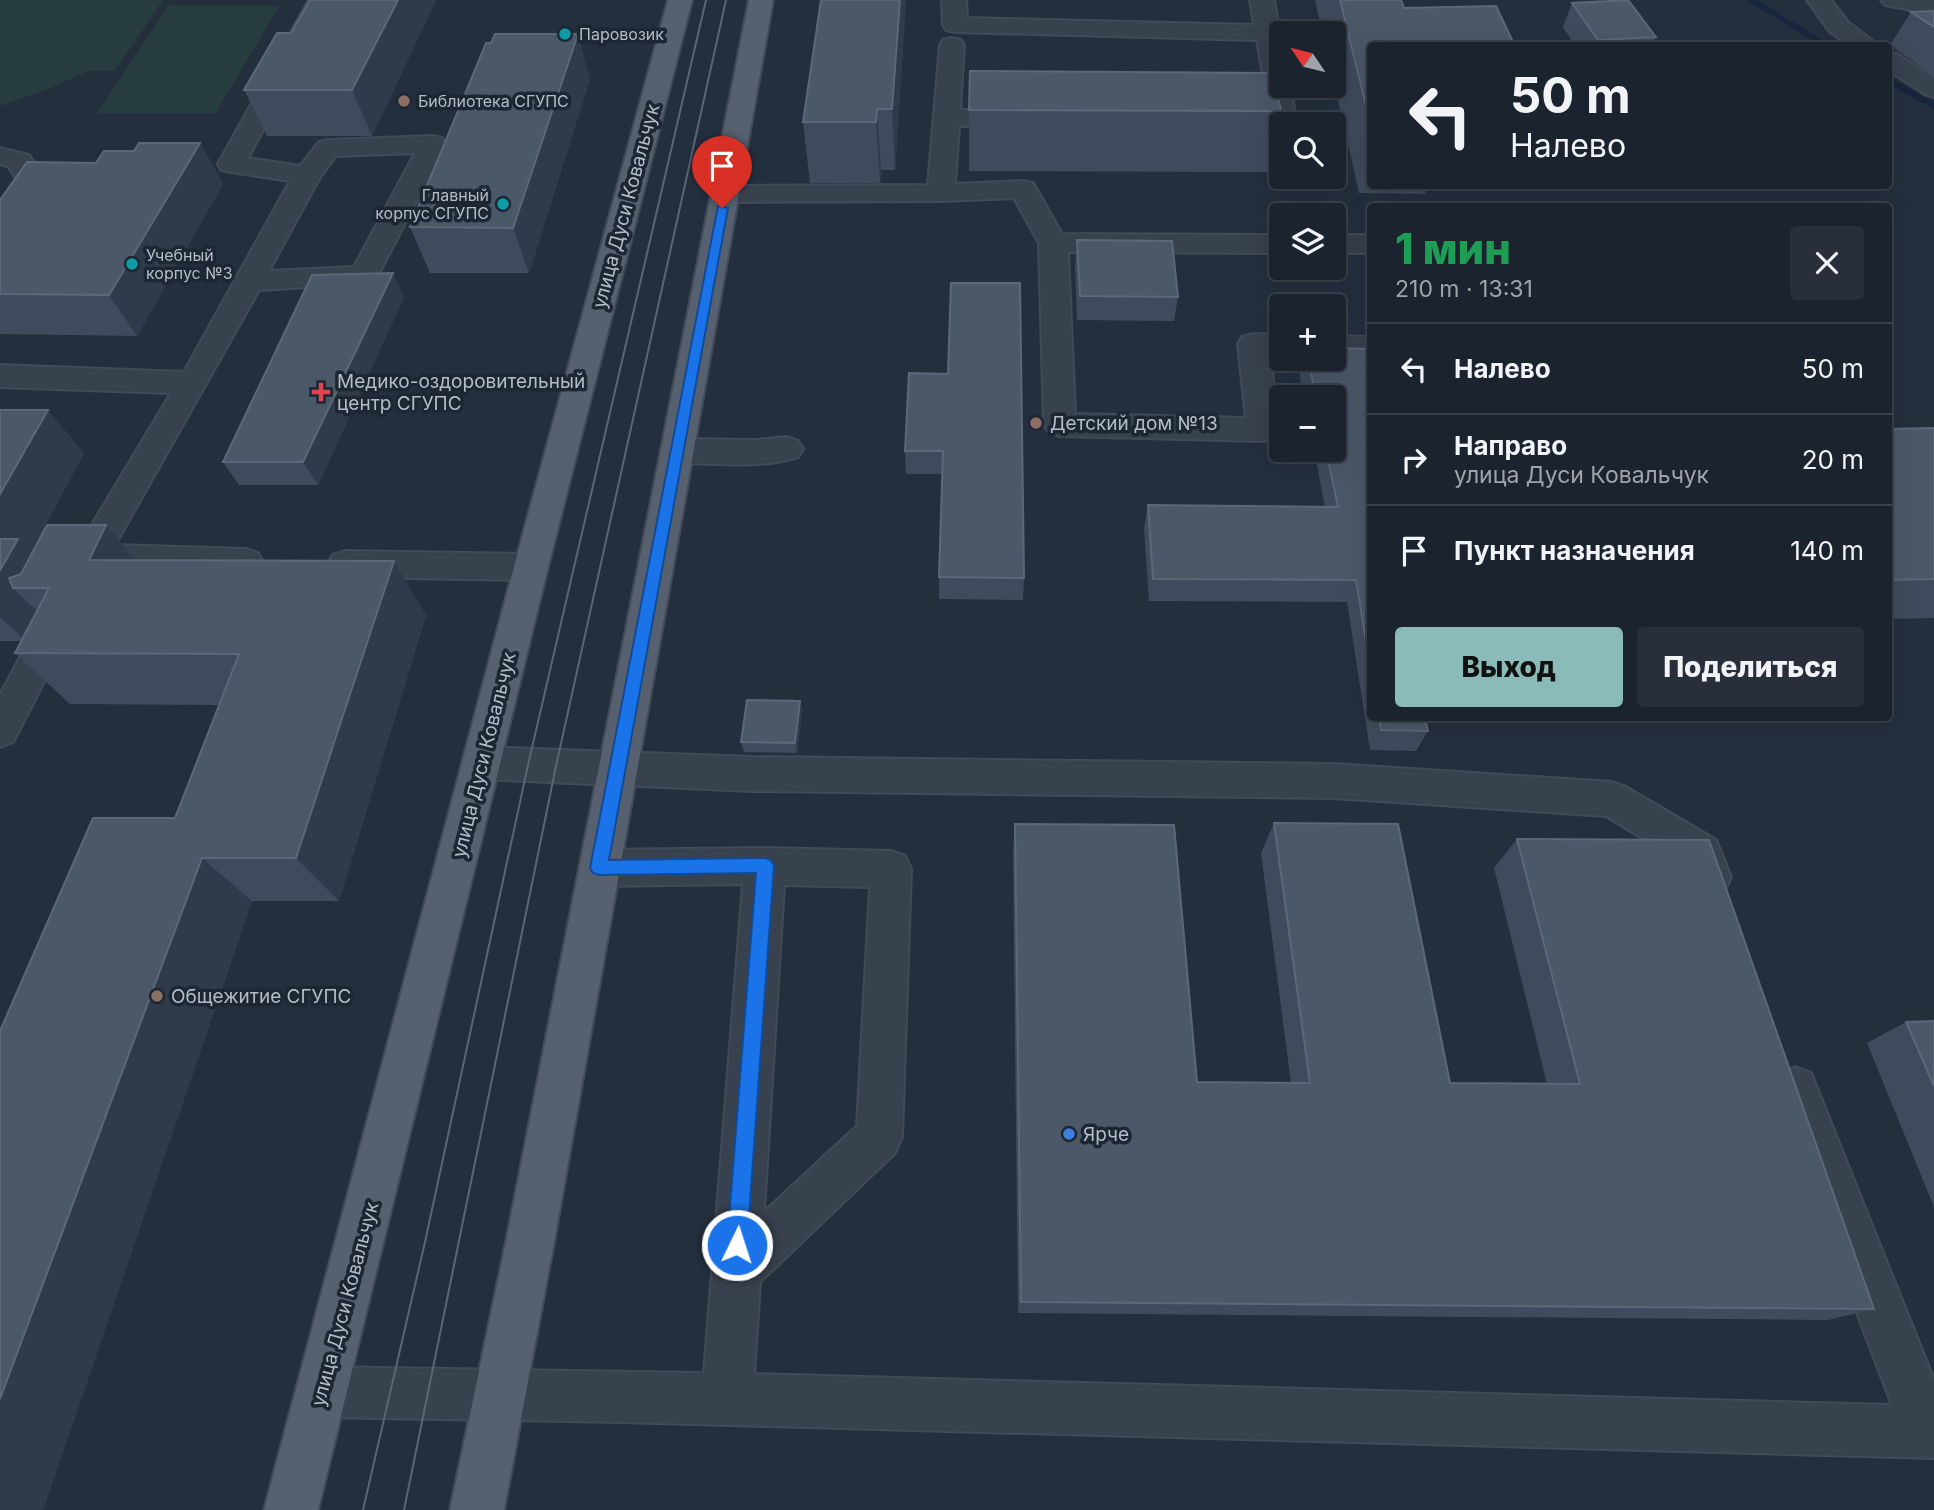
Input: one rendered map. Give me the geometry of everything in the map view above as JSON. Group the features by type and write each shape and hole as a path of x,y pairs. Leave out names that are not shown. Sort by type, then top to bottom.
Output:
{"main road":[{"name":"улица Дуси Ковальчук","path":"291,1510 531,567 680,0"},
{"path":"477,1510 530,1242 761,0"}],"street":[{"path":"307,175 231,164 320,0"},
{"path":"954,0 955,25 1268,33"},
{"path":"1262,0 1281,112"},
{"path":"1819,0 1839,27 1861,42"},
{"path":"1893,0 1934,7"},
{"path":"941,193 952,45"},
{"path":"1892,63 1934,89"},
{"path":"947,118 1045,118"},
{"path":"1255,118 1269,120"},
{"path":"71,593 193,383 248,281 307,175 328,148 433,144 364,276 248,281"},
{"path":"0,156 19,161 35,188 32,211 0,222"},
{"path":"724,194 941,193 1023,189 1053,243 1060,425 1263,430 1253,344 1269,345"},
{"path":"1053,243 1269,244"},
{"path":"1346,244 1367,244"},
{"path":"1346,346 1367,347"},
{"path":"0,376 193,383"},
{"path":"677,451 757,452 787,449"},
{"path":"89,558 531,567"},
{"path":"0,731 47,641"},
{"path":"482,763 752,775 1334,781 1612,799 1702,853 1727,918"},
{"path":"727,1399 765,866"},
{"path":"599,868 765,866 891,869 879,1137 735,1272"},
{"path":"322,1392 727,1399 1930,1432 1778,1047"}],"green space":[{"path":"0,0 163,0 115,71 88,71 51,88 0,106"},
{"path":"169,5 279,6 216,113 97,113"}],"building":[{"path":"310,0 398,0 352,90 244,90 277,33 291,33"},
{"path":"821,0 900,0 892,109 877,109 876,122 803,122"},
{"path":"1340,0 1401,0 1404,8 1496,6 1513,42 1367,42 1367,110"},
{"path":"1628,0 1656,37 1598,40 1572,3"},
{"path":"1934,11 1934,27 1911,12"},
{"path":"495,34 578,34 513,228 410,227 486,43 491,43"},
{"path":"970,71 1269,73 1269,98 1278,98 1281,111 969,110"},
{"path":"139,143 200,143 109,295 0,294 0,200 27,162 96,163 104,151 134,151"},
{"path":"1077,240 1172,241 1178,297 1080,296"},
{"path":"393,273 303,462 223,462 312,275"},
{"path":"951,283 1020,283 1024,578 939,577 943,451 905,451 909,373 948,374"},
{"path":"1346,348 1367,349 1367,648 1356,580 1153,579 1148,505 1338,507 1329,462 1346,462 1346,385 1313,385 1311,371 1346,371"},
{"path":"0,410 48,410 0,494"},
{"path":"1934,428 1934,579 1892,580 1892,429"},
{"path":"47,525 106,525 89,560 394,561 296,858 202,858 0,1399 0,1031 93,818 175,818 239,654 15,653 49,588 13,588 9,578 21,574"},
{"path":"0,539 18,539 0,570"},
{"path":"747,700 800,701 795,743 741,742"},
{"path":"1380,721 1426,721 1428,731 1381,730"},
{"path":"1274,823 1398,824 1450,1083 1580,1084 1517,839 1709,840 1874,1309 1021,1302 1015,824 1174,825 1197,1082 1310,1083"},
{"path":"1934,1021 1934,1086 1906,1022"}],"waterway":[{"path":"1750,0 1822,42"},
{"path":"1892,82 1934,106"}],"tram line":[{"path":"363,1510 425,1242 528,765 706,0"},
{"path":"404,1510 556,766 726,0"}],"place":[{"name":"Паровозик","path":"565,34"},
{"name":"Библиотека СГУПС","path":"404,101"},
{"name":"Главный корпус СГУПС","path":"503,204"},
{"name":"Учебный корпус №3","path":"132,264"},
{"name":"Медико-оздоровительный центр СГУПС","path":"321,392"},
{"name":"Детский дом №13","path":"1036,423"},
{"name":"Общежитие СГУПС","path":"157,996"},
{"name":"Ярче","path":"1069,1134"}],"route":[{"path":"722,208 599,868 765,866 737,1245"}]}
